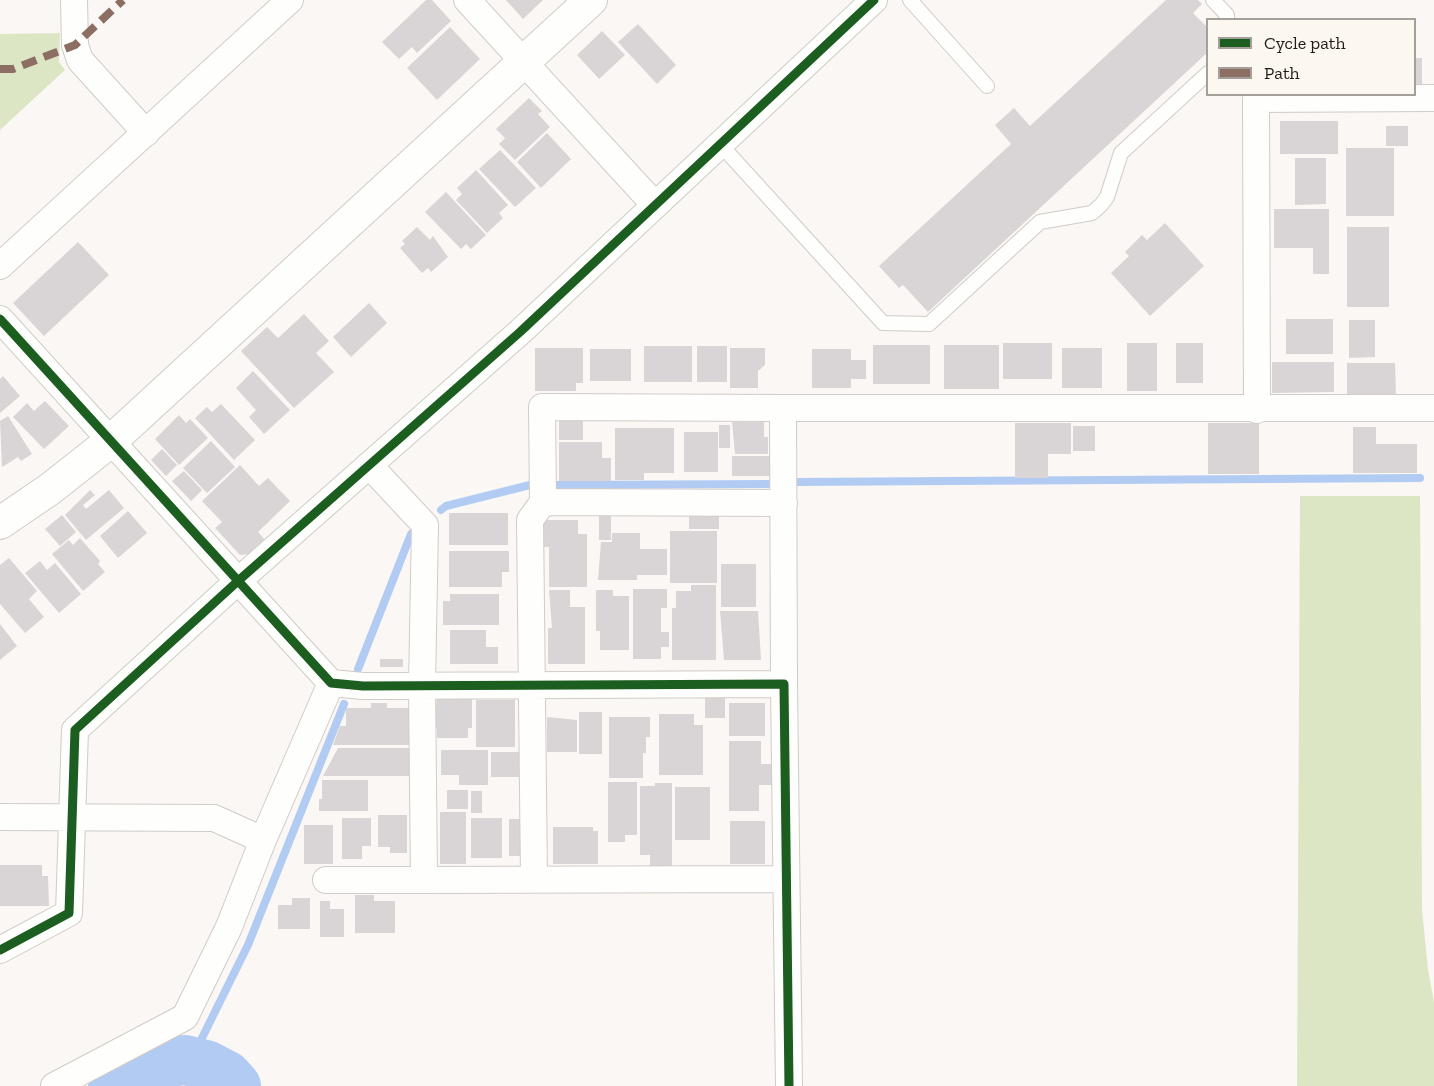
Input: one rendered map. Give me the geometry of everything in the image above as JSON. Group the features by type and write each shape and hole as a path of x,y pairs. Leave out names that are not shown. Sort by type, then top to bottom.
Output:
{"street":[{"path":"74,0 75,45 80,60 146,133"},
{"path":"0,266 290,0"},
{"path":"466,0 654,204"},
{"path":"0,523 50,489 112,440 591,0"},
{"path":"0,950 69,913 75,730 238,581 520,332 874,0"},
{"path":"1257,410 1256,99 1434,98"},
{"path":"0,319 331,683 363,687 784,684"},
{"path":"534,879 530,520 543,502 542,407 1257,410 1434,408"},
{"path":"783,408 789,1086"},
{"path":"369,465 425,525 422,686 424,880"},
{"path":"543,502 784,503"},
{"path":"54,1086 185,1017 229,927 263,840 331,683"},
{"path":"0,817 214,818 263,840"},
{"path":"326,880 786,879"}],"lane":[{"path":"910,0 987,86"},
{"path":"1213,0 1227,15 1227,18"},
{"path":"719,143 883,323 929,324 1041,222 1092,213 1101,205 1107,197 1121,153 1206,75"}],"green space":[{"path":"60,33 59,62 65,70 0,130 0,34"},
{"path":"1300,496 1420,496 1422,909 1428,970 1434,1002 1434,1086 1297,1086"}],"building":[{"path":"426,0 432,0 451,21 417,53 412,47 399,59 382,42"},
{"path":"506,0 543,0 523,19"},
{"path":"1166,0 1198,0 1202,4 1193,13 1206,26 1206,54 928,312 903,285 899,288 879,266 1011,144 995,125 1014,108 1030,126"},
{"path":"638,24 676,65 657,84 618,42"},
{"path":"450,27 480,59 437,100 407,68"},
{"path":"602,31 625,55 599,79 577,55"},
{"path":"1416,58 1422,58 1422,86 1416,86"},
{"path":"529,98 542,111 538,114 550,127 515,160 499,144 505,138 496,129"},
{"path":"1280,121 1338,121 1338,154 1280,154"},
{"path":"1386,126 1408,126 1408,146 1386,146"},
{"path":"547,133 571,159 541,188 517,162"},
{"path":"1346,148 1394,148 1394,216 1346,216"},
{"path":"500,150 536,188 515,207 479,169"},
{"path":"1295,158 1326,158 1326,204 1295,205"},
{"path":"476,170 508,205 499,213 503,218 487,233 456,200 462,194 457,188"},
{"path":"446,192 486,235 471,249 466,244 461,249 425,212"},
{"path":"1274,209 1329,209 1329,274 1313,274 1313,248 1274,248"},
{"path":"1165,223 1204,266 1150,316 1111,273 1129,256 1125,252 1142,235 1147,240"},
{"path":"417,227 430,240 433,236 448,257 431,272 428,268 422,273 400,248 405,244 402,241"},
{"path":"1347,227 1389,227 1389,307 1347,307"},
{"path":"78,242 109,275 44,336 13,303"},
{"path":"369,303 387,323 351,357 333,337"},
{"path":"304,314 329,341 316,353 334,372 294,408 241,351 267,327 278,338"},
{"path":"1286,319 1333,319 1333,354 1286,354"},
{"path":"1349,320 1375,320 1375,357 1349,358"},
{"path":"1003,343 1052,343 1052,379 1003,379"},
{"path":"1127,343 1157,343 1157,391 1127,391"},
{"path":"1176,343 1203,343 1203,383 1176,383"},
{"path":"873,345 930,345 930,384 873,384"},
{"path":"944,345 999,345 999,389 944,389"},
{"path":"644,346 692,346 692,382 644,382"},
{"path":"697,346 727,346 727,382 697,382"},
{"path":"535,348 583,348 583,383 576,383 576,391 535,391"},
{"path":"730,348 765,348 765,365 758,371 758,388 730,388"},
{"path":"1062,348 1102,348 1102,388 1062,388"},
{"path":"590,349 631,349 631,381 590,381"},
{"path":"812,349 851,349 851,360 866,360 866,379 851,379 851,388 812,388"},
{"path":"1272,362 1334,362 1334,392 1272,393"},
{"path":"1347,363 1395,363 1396,394 1347,395"},
{"path":"253,371 290,410 264,434 249,417 256,410 236,388"},
{"path":"3,376 20,396 0,413 0,379"},
{"path":"45,401 69,426 44,449 13,417 27,403 34,411"},
{"path":"221,404 255,440 234,460 195,418 207,407 212,412"},
{"path":"179,415 186,423 190,419 208,438 179,465 155,439"},
{"path":"8,416 32,454 21,461 18,457 2,467 0,421"},
{"path":"559,421 583,421 583,440 559,440"},
{"path":"732,422 764,422 764,437 768,437 768,454 735,454"},
{"path":"1015,423 1071,423 1071,454 1048,454 1048,478 1015,478"},
{"path":"1208,423 1259,423 1259,474 1208,474"},
{"path":"719,425 730,425 730,448 719,448"},
{"path":"1073,426 1095,426 1095,451 1073,451"},
{"path":"1353,427 1376,427 1376,444 1417,444 1417,473 1353,473"},
{"path":"615,428 674,428 674,473 644,473 644,480 615,480"},
{"path":"684,432 718,432 718,472 684,472"},
{"path":"211,441 235,467 207,493 183,468"},
{"path":"559,442 602,442 602,458 611,458 611,481 559,481"},
{"path":"162,449 177,465 166,476 151,460"},
{"path":"732,456 774,456 774,476 732,476"},
{"path":"240,465 259,486 268,478 290,501 258,532 265,540 249,554 240,555 215,528 222,522 202,501"},
{"path":"184,471 202,490 191,501 172,481"},
{"path":"90,490 95,495 83,505 86,509 109,490 124,508 86,540 65,515"},
{"path":"128,511 147,533 118,558 100,536"},
{"path":"689,511 719,511 719,529 689,529"},
{"path":"449,513 508,513 508,545 449,545"},
{"path":"62,515 76,532 60,546 45,529"},
{"path":"599,516 611,516 611,540 599,540"},
{"path":"544,520 578,520 578,534 587,534 587,587 549,587 549,547 544,547"},
{"path":"670,531 717,531 717,583 670,583"},
{"path":"612,533 640,533 640,549 667,549 667,575 637,575 637,580 598,580 601,542 612,542"},
{"path":"80,538 100,561 98,564 105,572 83,591 52,554 69,540 73,545"},
{"path":"449,551 509,551 509,572 502,572 502,587 449,587"},
{"path":"9,558 37,591 29,599 44,617 25,633 0,604 0,565"},
{"path":"40,561 47,570 55,563 81,594 59,613 25,573"},
{"path":"721,564 756,564 756,607 721,607"},
{"path":"691,585 716,585 716,660 672,660 672,608 676,608 676,591 691,591"},
{"path":"633,589 667,589 667,608 661,608 661,632 669,632 669,647 661,647 661,659 633,659"},
{"path":"549,590 570,590 570,607 585,607 585,664 548,664 548,628 552,628"},
{"path":"596,590 613,590 613,596 629,596 629,650 600,650 600,631 596,631"},
{"path":"450,594 499,594 499,625 443,625 443,601 450,601"},
{"path":"720,611 758,611 761,660 724,660"},
{"path":"0,624 17,646 0,660"},
{"path":"450,630 486,630 486,647 498,647 498,664 450,664"},
{"path":"380,659 403,659 403,667 380,667"},
{"path":"705,690 725,690 725,718 705,718"},
{"path":"472,693 472,728 468,728 468,738 437,738 437,728 434,728 437,696"},
{"path":"476,700 515,700 515,747 476,747"},
{"path":"371,703 387,703 387,708 411,708 411,745 333,745 340,726 346,726 346,708 371,708"},
{"path":"729,703 765,703 765,736 729,736"},
{"path":"579,712 602,712 602,754 579,754"},
{"path":"659,714 694,714 694,725 703,725 703,775 659,775"},
{"path":"547,717 577,720 577,752 547,752"},
{"path":"609,717 650,717 650,737 646,737 646,753 643,753 643,778 609,778"},
{"path":"729,741 761,741 761,764 772,764 772,785 759,785 759,811 729,811"},
{"path":"338,748 412,748 412,776 323,776"},
{"path":"441,750 488,750 488,785 459,785 459,775 441,775"},
{"path":"491,752 520,752 520,777 491,777"},
{"path":"322,780 368,780 368,811 319,811 319,799 322,799"},
{"path":"608,782 637,782 637,835 625,835 625,842 608,842"},
{"path":"655,783 672,783 672,866 650,866 650,855 640,855 640,786 655,786"},
{"path":"675,787 710,787 710,840 675,840"},
{"path":"447,790 468,790 468,809 447,809"},
{"path":"471,791 482,791 482,813 471,813"},
{"path":"440,812 466,812 466,864 440,864"},
{"path":"378,815 407,815 407,853 390,853 390,847 378,847"},
{"path":"342,818 371,818 371,846 362,846 362,859 342,859"},
{"path":"471,818 502,818 502,858 471,858"},
{"path":"509,819 521,819 521,856 509,856"},
{"path":"730,821 765,821 765,864 730,864"},
{"path":"304,825 333,825 333,864 304,864"},
{"path":"553,827 593,827 593,831 598,831 598,864 553,864"},
{"path":"0,865 42,865 42,876 48,876 49,906 0,906"},
{"path":"355,895 374,895 374,901 395,901 395,933 355,933"},
{"path":"292,898 310,898 310,929 278,929 278,905 292,905"},
{"path":"320,901 330,901 330,909 344,909 344,937 320,937"}],"waterway":[{"path":"796,482 1420,478"},
{"path":"557,485 771,484"},
{"path":"441,510 446,506 530,485"},
{"path":"358,669 411,534 415,531"},
{"path":"200,1042 248,945 344,704"},
{"path":"185,1060 190,1054"},
{"path":"113,1086 155,1064 185,1060 206,1065 227,1076 236,1086"}],"marked path":[{"path":"0,69 13,69 75,45 123,0"}],"cycle path":[{"path":"0,950 69,913 75,730 238,581 520,332 874,0"},
{"path":"0,319 331,683 363,686 784,684 789,1086"}]}
